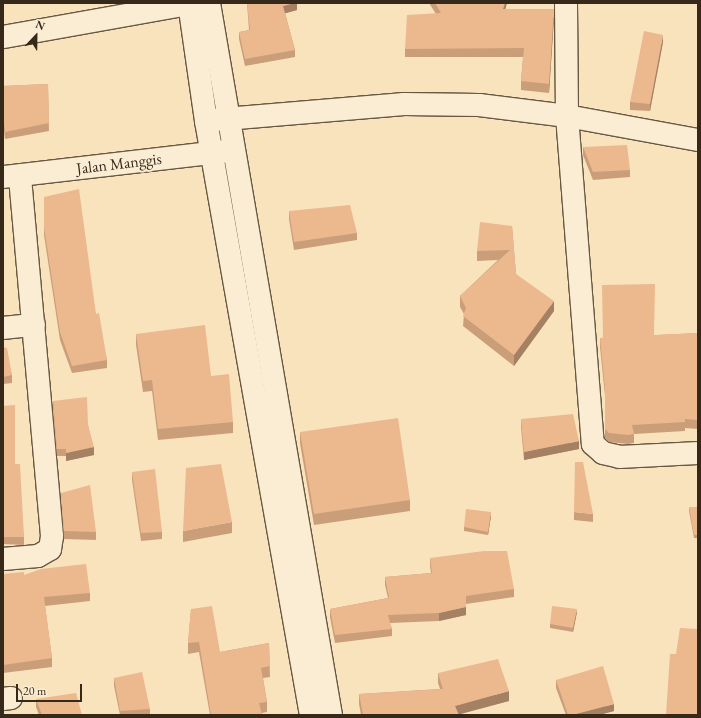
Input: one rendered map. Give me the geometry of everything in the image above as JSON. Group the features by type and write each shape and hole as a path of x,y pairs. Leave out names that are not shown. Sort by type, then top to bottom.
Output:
{"street":[{"path":"3,37 195,3 217,119 213,153 312,715"},
{"path":"566,3 567,116 593,444 603,453 620,457 698,453"},
{"path":"217,119 404,104 479,105 567,116 698,140"},
{"path":"217,119 235,150 331,715"},
{"name":"Jalan Manggis","path":"11,176 235,150"},
{"path":"3,559 38,556 50,549 52,536 34,325 11,176"},
{"path":"3,328 34,325"}],"building":[{"path":"247,3 295,3 283,6 295,50 245,59 239,32 250,30"},
{"path":"435,3 505,3 503,9 554,9 549,84 521,81 524,48 405,49 407,15 441,13"},
{"path":"644,31 663,35 650,104 630,102"},
{"path":"48,84 49,123 5,132 3,114 3,86"},
{"path":"627,145 630,170 593,172 583,147"},
{"path":"79,189 96,314 99,313 107,360 72,366 60,332 44,227 44,197"},
{"path":"350,205 357,233 294,242 289,211"},
{"path":"480,222 512,226 516,274 554,301 514,355 463,316 466,308 460,296 510,250 477,251"},
{"path":"655,284 654,335 698,333 698,420 685,419 685,422 632,425 634,434 628,435 609,433 605,429 605,388 600,338 603,338 602,285"},
{"path":"205,325 211,376 229,374 233,422 158,429 152,380 143,381 136,334"},
{"path":"3,347 7,348 12,375 3,377"},
{"path":"87,397 88,425 94,447 66,453 66,449 57,449 53,401"},
{"path":"15,405 15,464 20,464 24,537 3,537 3,406"},
{"path":"573,414 579,441 524,452 521,419"},
{"path":"398,418 410,500 314,514 300,432"},
{"path":"575,462 583,462 593,514 574,512"},
{"path":"221,464 232,522 183,531 186,468"},
{"path":"155,469 162,532 141,533 132,472"},
{"path":"90,485 96,532 64,531 61,493"},
{"path":"689,507 698,507 698,535 694,535"},
{"path":"466,509 491,512 488,532 464,527"},
{"path":"484,551 507,551 514,589 466,596 466,607 439,613 388,615 392,629 335,635 330,609 389,598 385,577 432,573 430,558"},
{"path":"86,564 90,593 44,597 52,658 3,665 3,574 24,572 24,575 41,569"},
{"path":"212,606 220,652 269,643 270,666 261,668 267,702 259,703 262,715 211,715 199,642 188,643 191,609"},
{"path":"552,606 577,609 573,628 550,624"},
{"path":"680,628 698,629 698,715 666,715 670,654 676,654"},
{"path":"498,659 509,691 455,706 459,715 363,715 359,694 443,689 438,673"},
{"path":"603,666 614,704 568,715 556,680"},
{"path":"142,672 150,709 120,711 114,678"},
{"path":"76,693 82,715 42,715 36,699"}]}
